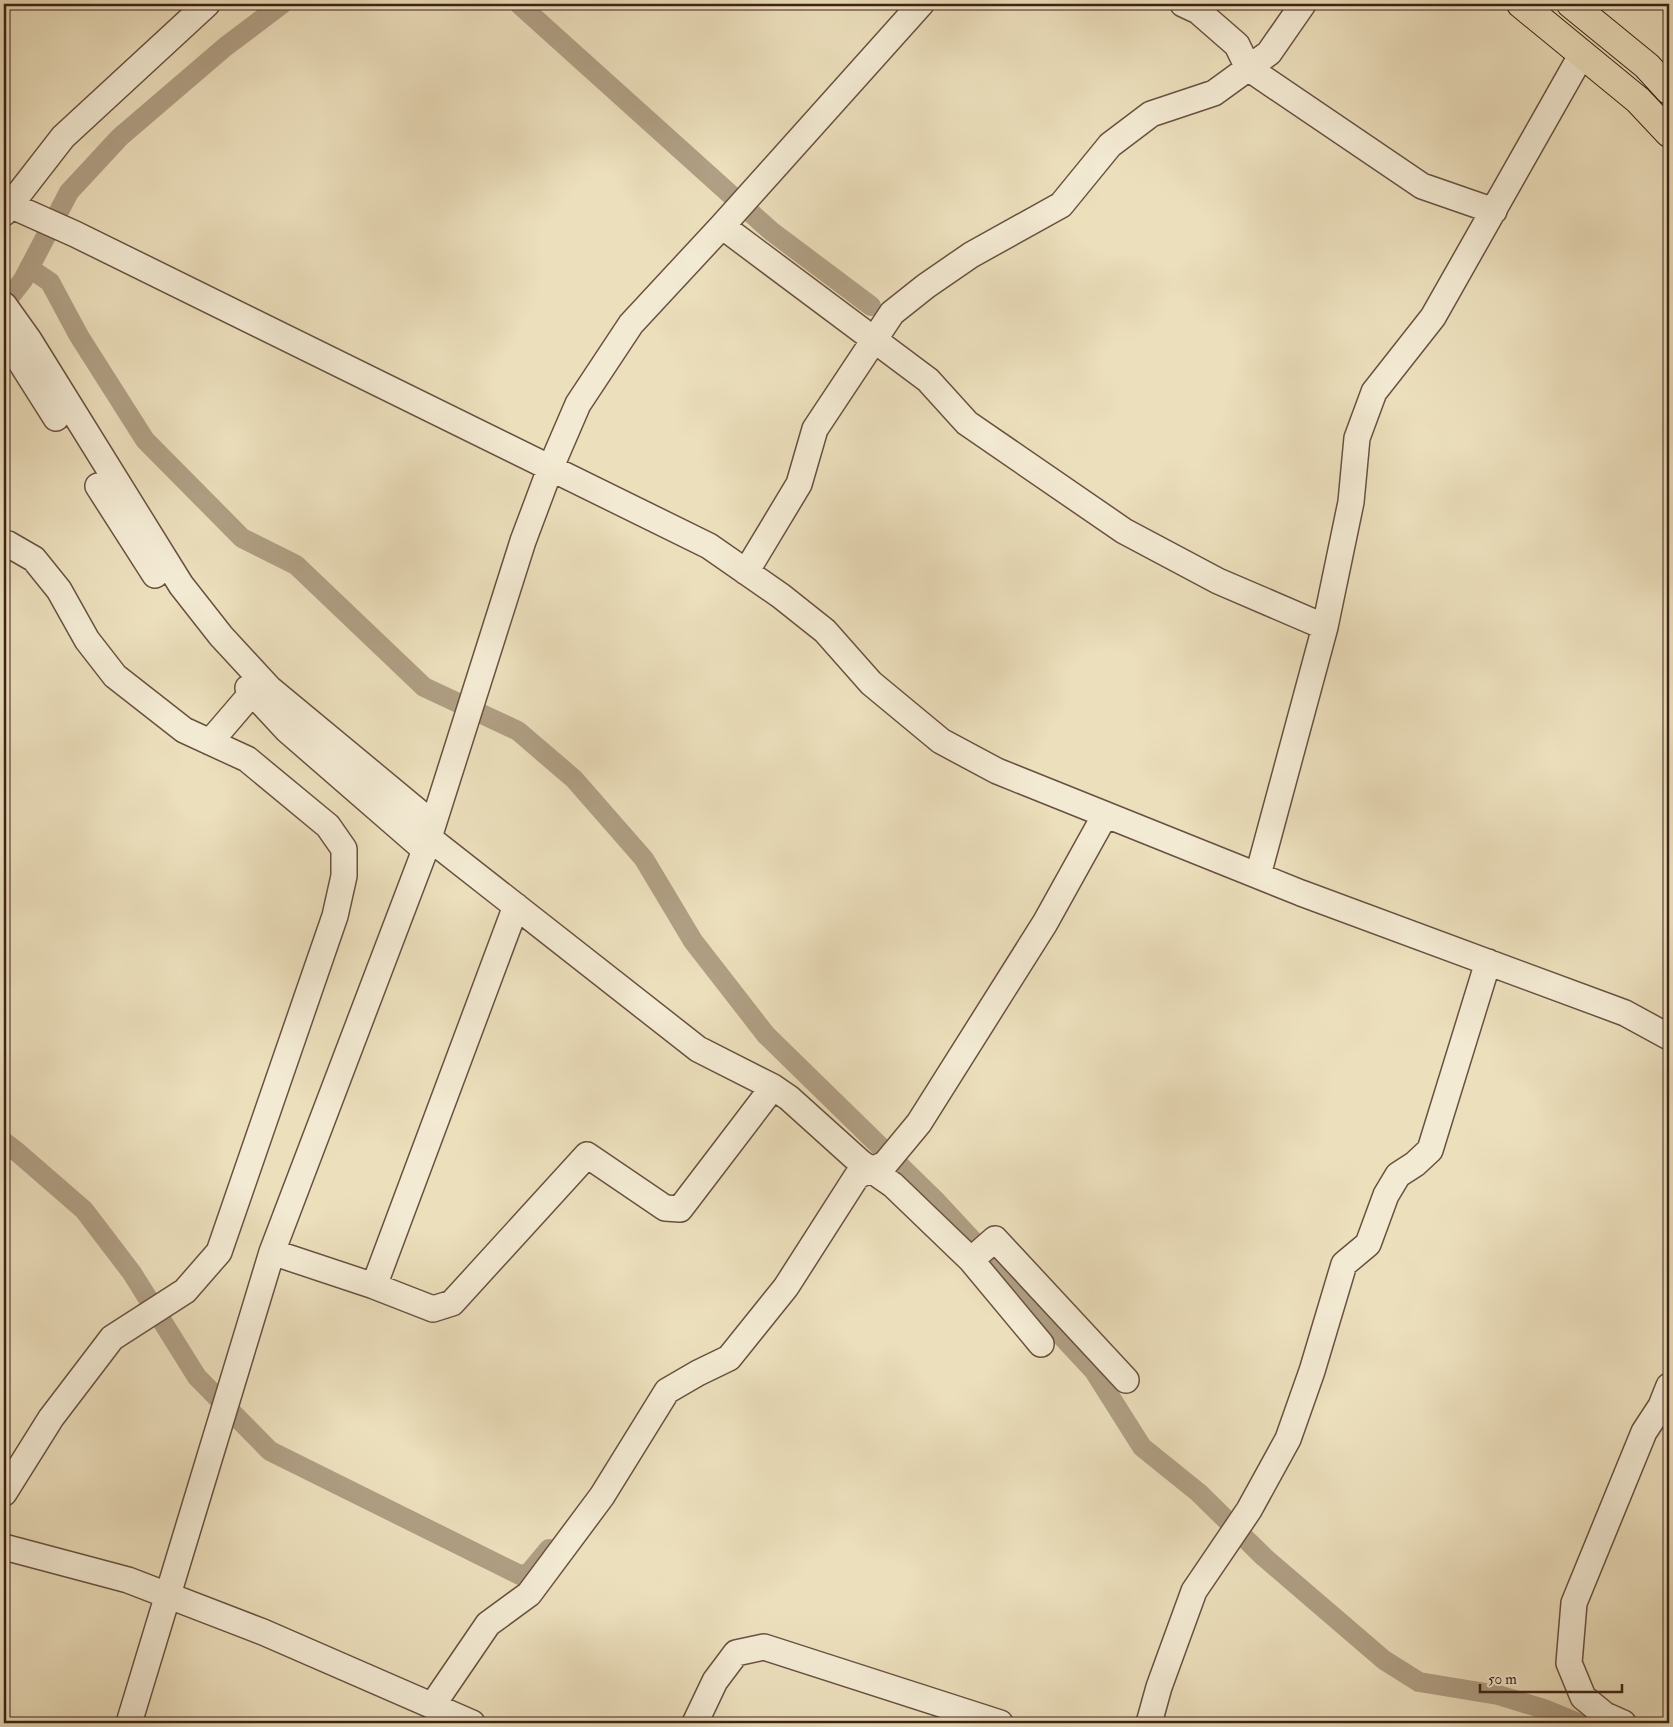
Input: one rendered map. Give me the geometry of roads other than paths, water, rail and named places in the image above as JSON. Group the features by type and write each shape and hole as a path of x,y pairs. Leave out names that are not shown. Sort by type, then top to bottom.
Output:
{"main road":[{"path":"1521,4 1638,100 1669,133"},
{"path":"1571,4 1647,66 1669,90"}],"street":[{"path":"207,4 63,137 12,209 75,234 709,546 781,596 825,631 871,683 941,741 997,771 1258,875 1625,1013 1669,1036"},
{"path":"129,1723 272,1252 429,838 523,541 550,469 578,404 631,324 723,225 921,4"},
{"path":"1183,4 1198,11 1237,45 1248,68 1422,186 1494,210"},
{"path":"746,572 800,484 815,429 892,313 926,286 971,255 1061,205 1110,145 1151,114 1214,93 1269,53 1303,4"},
{"path":"1258,875 1324,627 1351,502 1357,438 1374,392 1433,317 1582,54"},
{"path":"723,225 928,380 967,423 1124,531 1218,581 1324,627"},
{"path":"4,306 16,343 130,538 171,600 208,646 288,730 698,1049 773,1087 789,1098 860,1162 878,1167 894,1185 972,1259 1041,1344"},
{"path":"16,343 181,585 222,636 268,688 429,838"},
{"path":"4,543 34,559 59,590 87,640 115,676 184,730 247,759 328,826 344,849 344,876 335,916 219,1252 186,1291 112,1338 51,1418 4,1493"},
{"path":"210,742 252,693"},
{"path":"432,1706 488,1624 529,1594 602,1496 668,1391 698,1373 729,1358 786,1287 857,1176 878,1167 919,1123 1045,923 1105,814"},
{"path":"374,1286 516,906"},
{"path":"1149,1723 1159,1686 1194,1591 1249,1510 1288,1439 1312,1371 1344,1264 1368,1244 1386,1195 1398,1174 1415,1164 1430,1150 1488,962"},
{"path":"272,1252 433,1308 452,1303 587,1155 665,1208 680,1209 773,1087"},
{"path":"972,1259 995,1239 1126,1380"},
{"path":"1623,1723 1605,1715 1583,1696 1569,1663 1574,1603 1644,1432 1660,1406 1669,1386"},
{"path":"4,1547 128,1580 263,1632 472,1723"},
{"path":"695,1723 716,1681 736,1653 764,1647 1000,1723"}],"waterway":[{"path":"4,304 23,280 69,192 120,137 225,47 282,4"},
{"path":"519,4 771,231 871,306"},
{"path":"29,268 50,282 79,336 145,440 242,538 296,565 424,687 518,731 574,779 644,859 693,941 766,1035 937,1202 1094,1371 1142,1447 1199,1493 1264,1557 1384,1660 1419,1682 1498,1695 1544,1709 1578,1723"},
{"path":"4,1142 84,1210 132,1273 197,1377 270,1451 520,1575 529,1573 549,1549"}]}
